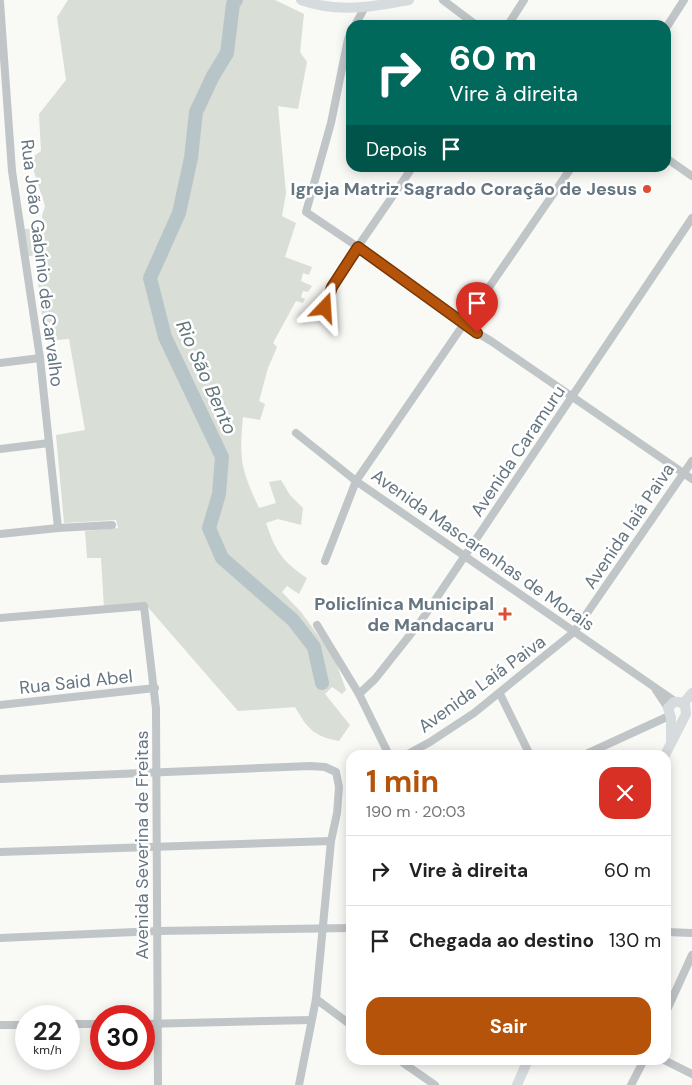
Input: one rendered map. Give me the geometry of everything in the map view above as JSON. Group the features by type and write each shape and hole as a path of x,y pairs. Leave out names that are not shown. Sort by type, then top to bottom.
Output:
{"main road":[{"path":"301,0 327,7 365,7 409,0"},
{"path":"668,750 680,712 692,693"},
{"path":"517,1085 526,1065"}],"street":[{"path":"444,0 470,20"},
{"path":"511,20 524,0"},
{"path":"671,20 684,0"},
{"name":"Rua João Gabínio de Carvalho","path":"0,2 12,170 40,358 58,528"},
{"path":"357,20 365,7"},
{"path":"346,53 331,123 305,208 306,212 358,247 464,325 491,341 692,479"},
{"path":"0,110 9,109"},
{"path":"671,161 692,176"},
{"path":"325,308 335,281 409,172"},
{"path":"325,561 356,480 568,172"},
{"name":"Avenida Caramuru","path":"359,694 395,655 465,556 692,218"},
{"path":"0,363 40,358"},
{"name":"Avenida Mascarenhas de Morais","path":"296,434 356,480 655,688 680,712"},
{"path":"0,449 49,443"},
{"name":"Avenida Iaiá Paiva","path":"574,632 692,461"},
{"path":"0,534 112,525"},
{"name":"Avenida Severina de Freitas","path":"0,618 144,606 155,688 158,1085"},
{"path":"317,625 359,694 387,750"},
{"name":"Avenida Laiá Paiva","path":"415,750 445,733 500,694 574,632"},
{"name":"Rua Said Abel","path":"0,705 155,688"},
{"path":"500,694 528,750"},
{"path":"595,750 680,712"},
{"path":"0,779 317,767 336,772 339,787 337,813 331,841 316,999 299,1085"},
{"path":"0,852 331,841"},
{"path":"0,938 157,931 346,928"},
{"path":"671,932 692,933"},
{"path":"671,1001 692,955"},
{"path":"316,999 346,1021"},
{"path":"157,1024 311,1020"},
{"path":"0,1025 15,1025"},
{"path":"671,1064 692,1074"},
{"path":"407,1065 435,1085"},
{"path":"631,1085 641,1065"}],"shaded area":[{"path":"68,0 275,0 304,14 300,52 307,62 298,109 278,106 286,193 282,216 296,223 285,257 312,267 309,275 303,273 301,281 312,286 308,292 303,291 301,297 305,299 303,303 296,301 273,343 277,347 268,368 259,401 265,404 260,420 243,417 241,444 245,473 259,508 276,503 269,482 281,480 290,495 303,508 301,525 278,519 266,523 281,555 291,566 307,578 299,594 287,586 282,592 301,612 334,657 346,690 342,694 332,687 325,694 350,725 339,741 317,734 308,726 295,707 238,711 146,605 104,608 101,558 87,558 85,531 118,528 116,520 64,523 56,435 85,430 69,339 45,341 35,256 27,256 24,229 44,228 42,216 45,206 30,159 41,151 39,114 66,80 57,17"}],"waterway":[{"name":"Rio São Bento","path":"236,0 233,4 227,53 213,76 196,112 191,158 179,213 150,278 165,337 222,457 219,494 209,528 222,558 293,620 314,647 322,683"}],"place":[{"name":"Igreja Matriz Sagrado Coração de Jesus","path":"647,189"},
{"name":"Policlínica Municipal de Mandacaru","path":"505,614"}],"route":[{"path":"325,308 332,287 339,274 358,247 477,333"}]}
